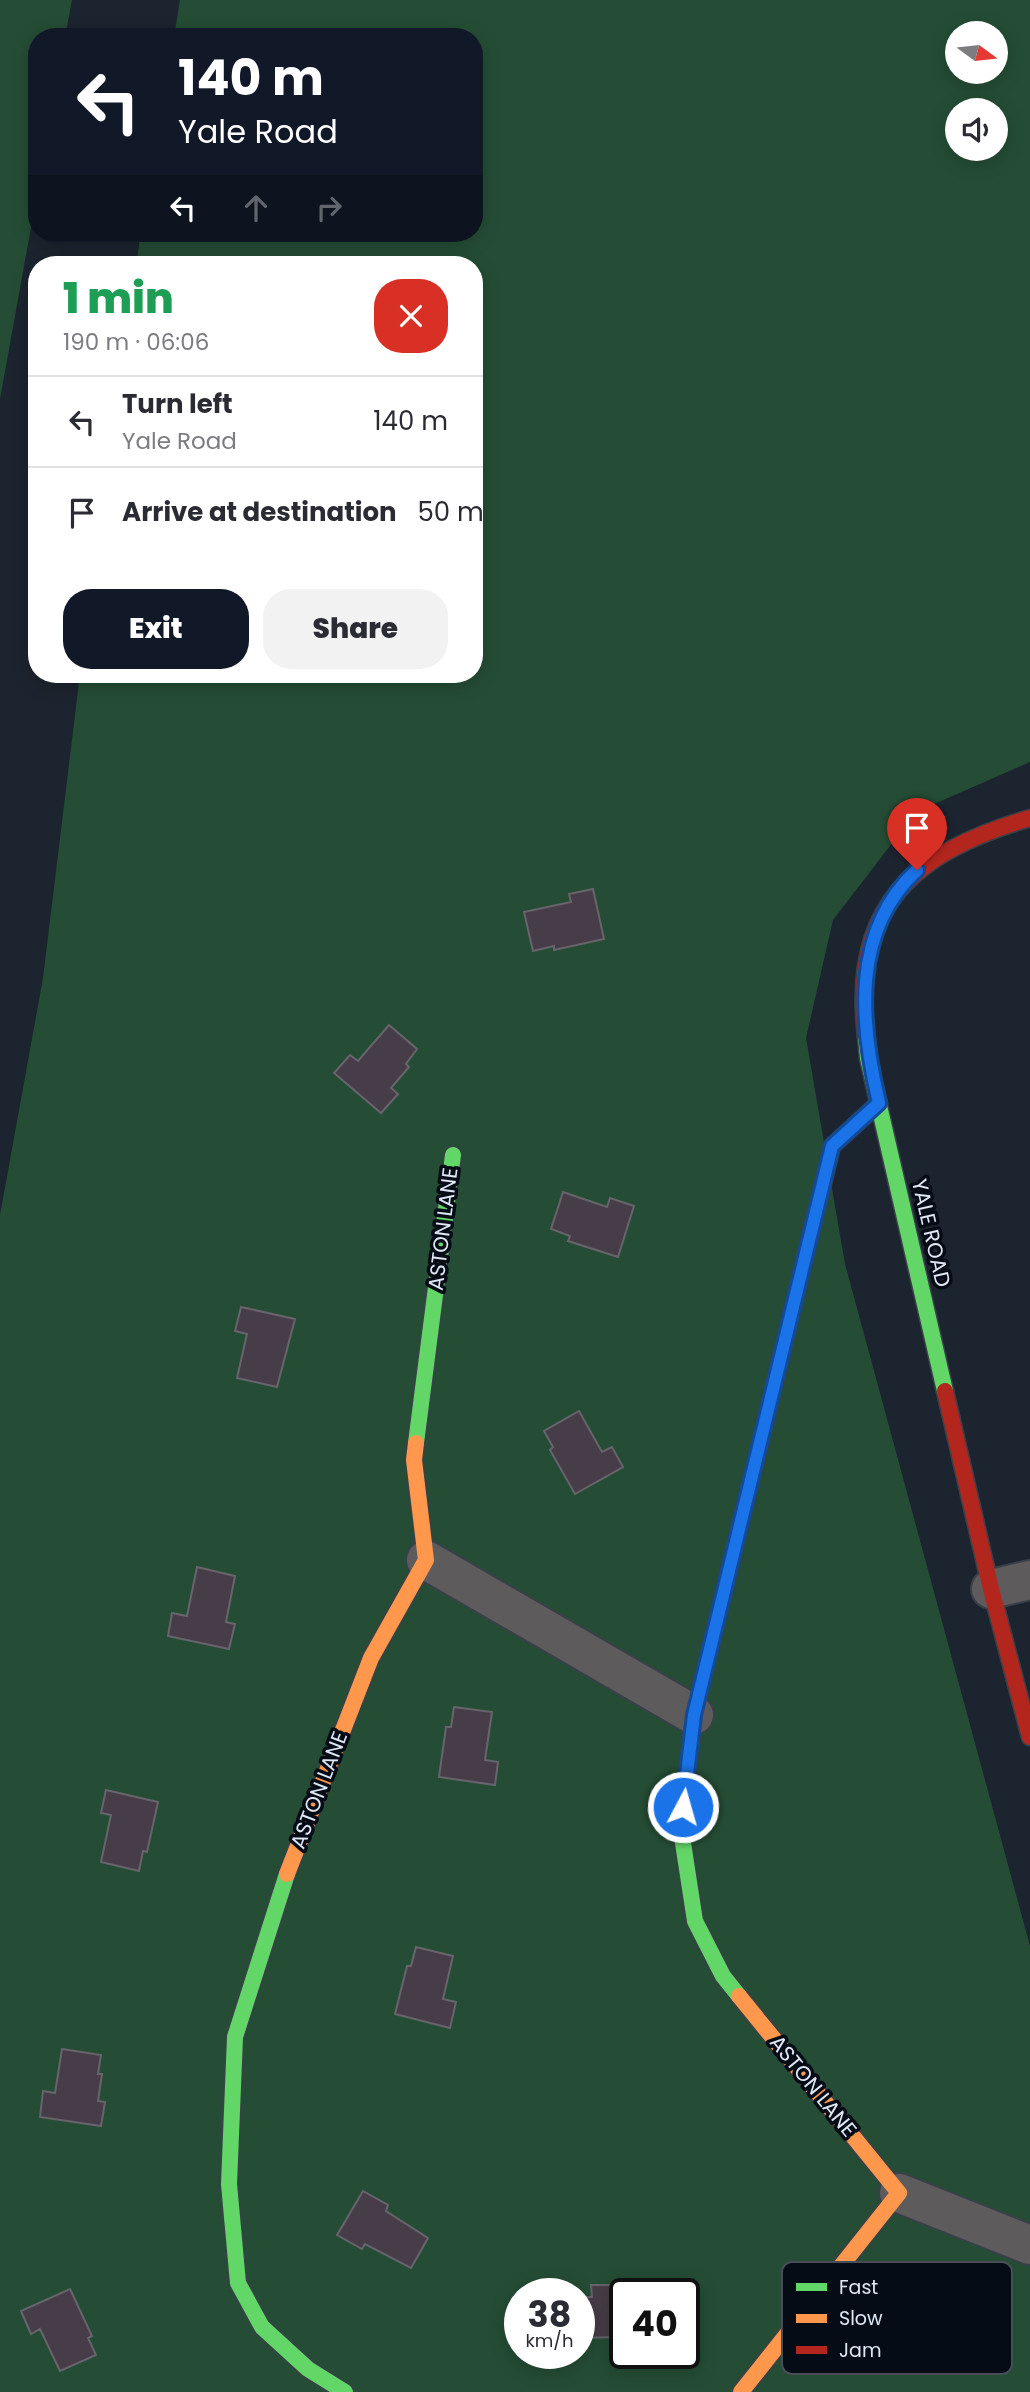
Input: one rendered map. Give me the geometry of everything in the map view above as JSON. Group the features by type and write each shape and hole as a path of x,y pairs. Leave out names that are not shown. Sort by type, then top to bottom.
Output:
{"street":[{"name":"YALE ROAD","path":"1030,818 998,826 935,853 898,887 874,932 863,989 868,1059 991,1589 1030,1737"},
{"name":"ASTON LANE","path":"879,1103 832,1146 694,1715 681,1830 695,1921 723,1976 899,2193 1030,2245"},
{"name":"ASTON LANE","path":"345,2392 308,2369 262,2327 238,2283 229,2184 235,2036 294,1853 371,1658 426,1560 414,1460 453,1154"},
{"path":"426,1560 694,1715"},
{"path":"991,1589 1030,1580"},
{"path":"844,2262 899,2193"},
{"path":"741,2392 782,2340"}],"green space":[{"path":"0,0 72,0 67,28 28,28 28,242 0,399"},
{"path":"180,0 1030,0 1030,762 916,812 833,920 806,1038 845,1264 1030,1946 1030,2392 0,2392 0,1215 43,978 79,683 483,683 483,256 137,256 140,242 483,242 483,28 175,28"}],"building":[{"path":"593,889 604,939 554,950 554,946 533,951 524,912 571,902 569,894"},
{"path":"389,1025 417,1049 406,1064 409,1067 391,1088 398,1094 381,1113 334,1073 350,1055 358,1061"},
{"path":"563,1192 607,1207 610,1198 634,1206 618,1257 568,1241 570,1236 551,1229"},
{"path":"241,1307 295,1319 277,1387 237,1378 247,1334 235,1331"},
{"path":"579,1411 602,1452 612,1447 623,1467 575,1494 550,1450 553,1447 544,1431"},
{"path":"197,1567 235,1576 226,1622 235,1624 229,1649 168,1636 172,1613 187,1616"},
{"path":"454,1707 492,1712 485,1760 498,1762 495,1785 439,1777 446,1727 451,1727"},
{"path":"106,1790 158,1802 147,1852 143,1851 139,1871 101,1862 111,1815 101,1813"},
{"path":"416,1947 453,1956 443,1999 456,2002 450,2028 395,2014 407,1966 411,1966"},
{"path":"62,2049 101,2055 98,2074 102,2074 98,2101 105,2102 101,2126 40,2117 43,2091 55,2093"},
{"path":"363,2191 388,2205 386,2211 428,2238 411,2268 365,2244 362,2249 337,2235"},
{"path":"595,2285 609,2285 609,2337 595,2338"},
{"path":"70,2289 92,2336 88,2338 96,2355 60,2371 40,2329 31,2334 21,2311"}],"traffic: fast":[{"path":"866,1036 868,1058 945,1391"},
{"path":"416,1443 453,1155"},
{"path":"739,1996 723,1976 695,1921 681,1830 694,1715 781,1357"},
{"path":"287,1874 235,2037 229,2184 238,2283 262,2327 308,2369 345,2392"}],"traffic: slow":[{"path":"287,1874 371,1658 426,1560 414,1460 416,1443"},
{"path":"739,1996 899,2193 844,2262"},
{"path":"741,2392 782,2340"}],"traffic: jam":[{"path":"866,1036 864,991 869,952 880,919 898,891 923,868 953,848 1030,818"},
{"path":"781,1357 832,1146 879,1103"},
{"path":"945,1391 991,1589 1030,1737"}],"route":[{"path":"683,1807 694,1715 832,1146 879,1103 868,1059 863,989 874,932 898,887 917,870"}]}
